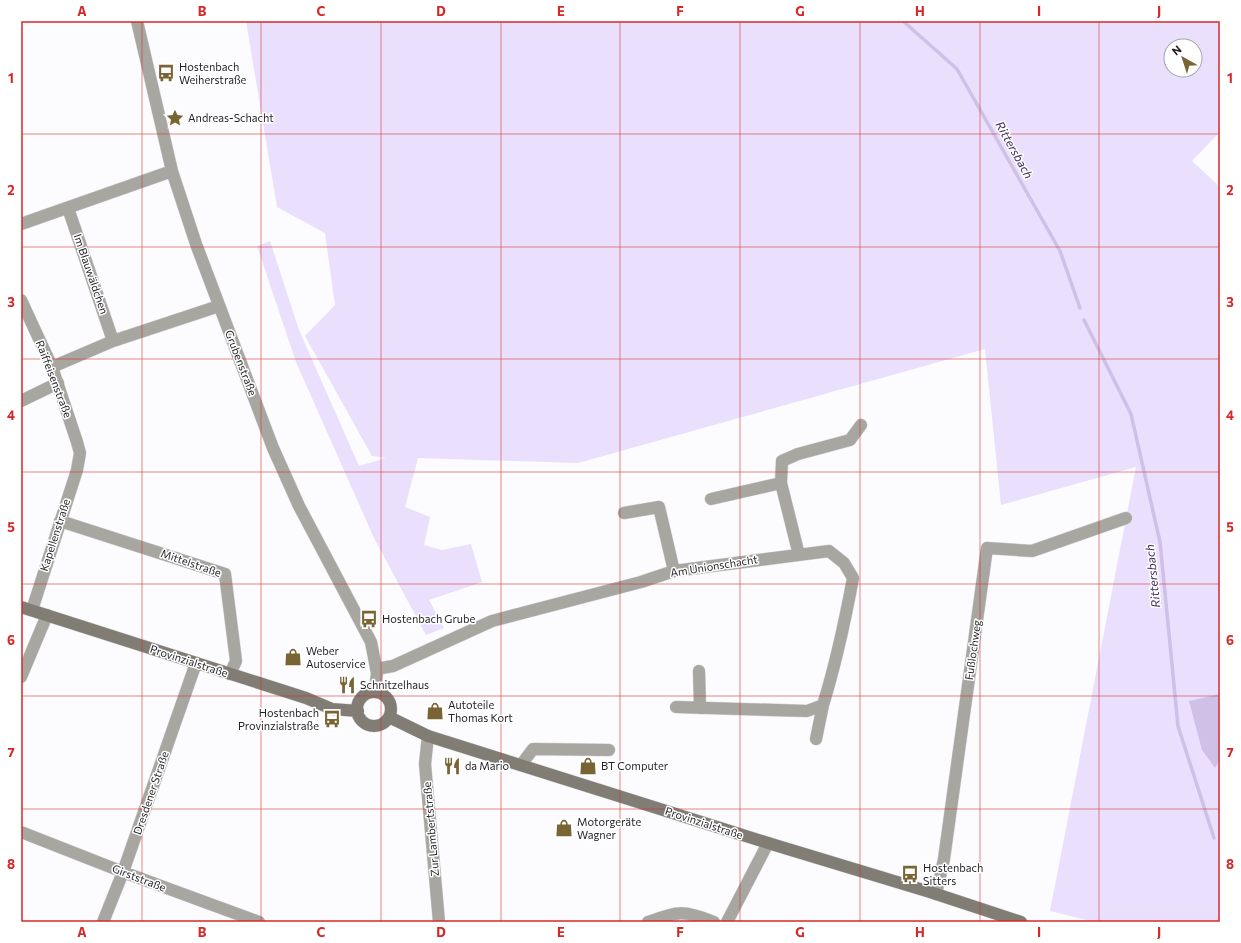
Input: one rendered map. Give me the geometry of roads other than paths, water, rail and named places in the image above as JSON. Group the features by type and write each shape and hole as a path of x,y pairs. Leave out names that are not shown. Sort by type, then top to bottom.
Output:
{"street":[{"name":"Grubenstraße","path":"137,21 172,171 219,306 273,448 299,506 371,642 376,669 375,692"},
{"path":"21,224 172,171"},
{"name":"Im Blauwäldchen","path":"68,208 113,341"},
{"name":"Raiffeisenstraße","path":"21,300 58,383 80,453 79,461"},
{"path":"52,367 113,341 219,306"},
{"path":"21,401 58,383"},
{"path":"799,555 781,483 782,461 798,454 850,440 861,425"},
{"name":"Kapellenstraße","path":"26,608 60,521 79,461"},
{"path":"711,499 781,483"},
{"path":"624,513 659,507 674,571"},
{"name":"Fußlochweg","path":"936,894 944,860 987,548 1032,551 1126,518"},
{"name":"Mittelstraße","path":"60,521 225,574 236,661 230,674"},
{"name":"Am Unionschacht","path":"376,669 393,666 492,621 641,582 674,571 829,551 844,563 853,578 840,642 823,705 816,739"},
{"name":"Provinzialstraße","path":"26,608 306,698 332,709 358,711"},
{"path":"21,677 47,615"},
{"name":"Dresdener Straße","path":"103,922 123,872 196,663"},
{"path":"699,671 700,708"},
{"path":"369,692 375,692 386,696 389,700 391,711 389,717 381,724 370,725 361,719 358,711 360,699 369,692"},
{"path":"676,707 807,711 823,705"},
{"name":"Provinzialstraße","path":"389,717 428,736 936,894 1021,922"},
{"name":"Zur Lambertstraße","path":"428,736 425,764 439,922"},
{"path":"521,765 533,749 609,750"},
{"name":"Girststraße","path":"21,832 123,872 259,922"},
{"path":"727,922 768,843"},
{"path":"648,922 677,912 692,914 714,922"}],"waterway":[{"name":"Rittersbach","path":"903,21 957,69 1060,251 1080,308"},
{"name":"Rittersbach","path":"1084,320 1131,414 1160,542 1178,726 1214,838"}],"place":[{"name":"Hostenbach Weiherstraße","path":"166,73"},
{"name":"Andreas-Schacht","path":"175,118"},
{"name":"Hostenbach Grube","path":"369,619"},
{"name":"Weber Autoservice","path":"293,657"},
{"name":"Schnitzelhaus","path":"347,685"},
{"name":"Autoteile Thomas Kort","path":"435,711"},
{"name":"Hostenbach Provinzialstraße","path":"332,719"},
{"name":"da Mario","path":"452,766"},
{"name":"BT Computer","path":"588,766"},
{"name":"Motorgeräte Wagner","path":"564,828"},
{"name":"Hostenbach Sitters","path":"910,874"}]}
